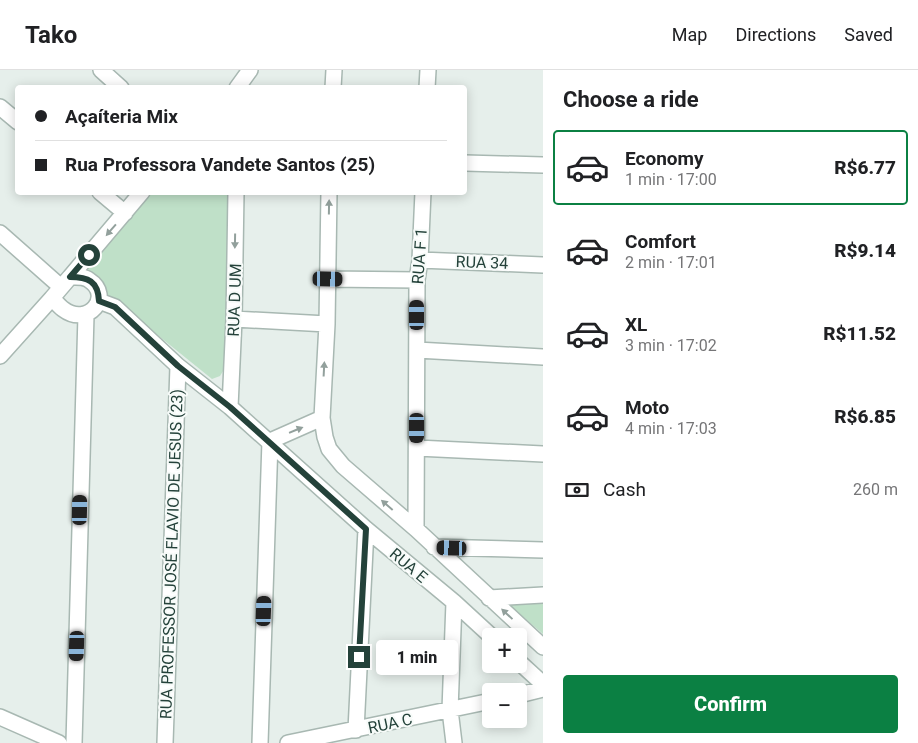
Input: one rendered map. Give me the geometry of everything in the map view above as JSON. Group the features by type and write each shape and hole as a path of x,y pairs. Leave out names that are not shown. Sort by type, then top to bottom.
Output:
{"street":[{"path":"101,70 118,85"},
{"path":"240,85 250,70"},
{"path":"333,85 334,70"},
{"path":"427,85 428,70"},
{"path":"0,107 15,120"},
{"path":"467,163 543,165"},
{"path":"104,195 125,213"},
{"path":"0,356 61,288 140,195"},
{"name":"RUA D UM","path":"230,407 234,318 236,195"},
{"name":"RUA E","path":"329,195 327,324 322,418 325,438 335,458 543,647"},
{"name":"RUA F 1","path":"416,530 417,280 420,260 423,195"},
{"path":"0,234 61,288 64,310 76,316 86,315 96,308 99,301 98,293 90,280 83,277 61,288"},
{"name":"RUA 34","path":"420,260 543,264"},
{"path":"328,279 417,280"},
{"name":"RUA E","path":"99,301 115,307 178,366 270,441 366,529 482,628"},
{"path":"74,743 86,315"},
{"path":"234,318 327,324"},
{"path":"417,350 543,356"},
{"name":"RUA PROFESSOR JOSÉ FLAVIO DE JESUS (23)","path":"164,743 178,366"},
{"path":"260,743 270,441 322,418"},
{"path":"417,448 543,454"},
{"path":"356,730 366,529"},
{"path":"434,547 543,550"},
{"path":"489,598 543,595"},
{"path":"454,602 450,710 454,743"},
{"path":"527,669 543,684"},
{"path":"527,693 543,690"},
{"name":"RUA C","path":"288,743 482,703"},
{"path":"0,717 59,743"}],"green space":[{"path":"150,195 232,195 225,368 220,376 212,379 98,287 89,273 87,263"},
{"path":"543,601 543,634 507,603"}],"route":[{"path":"89,255 70,277 83,277 90,280 95,286 99,301 115,307 178,366 270,441 366,529 359,657"}]}
